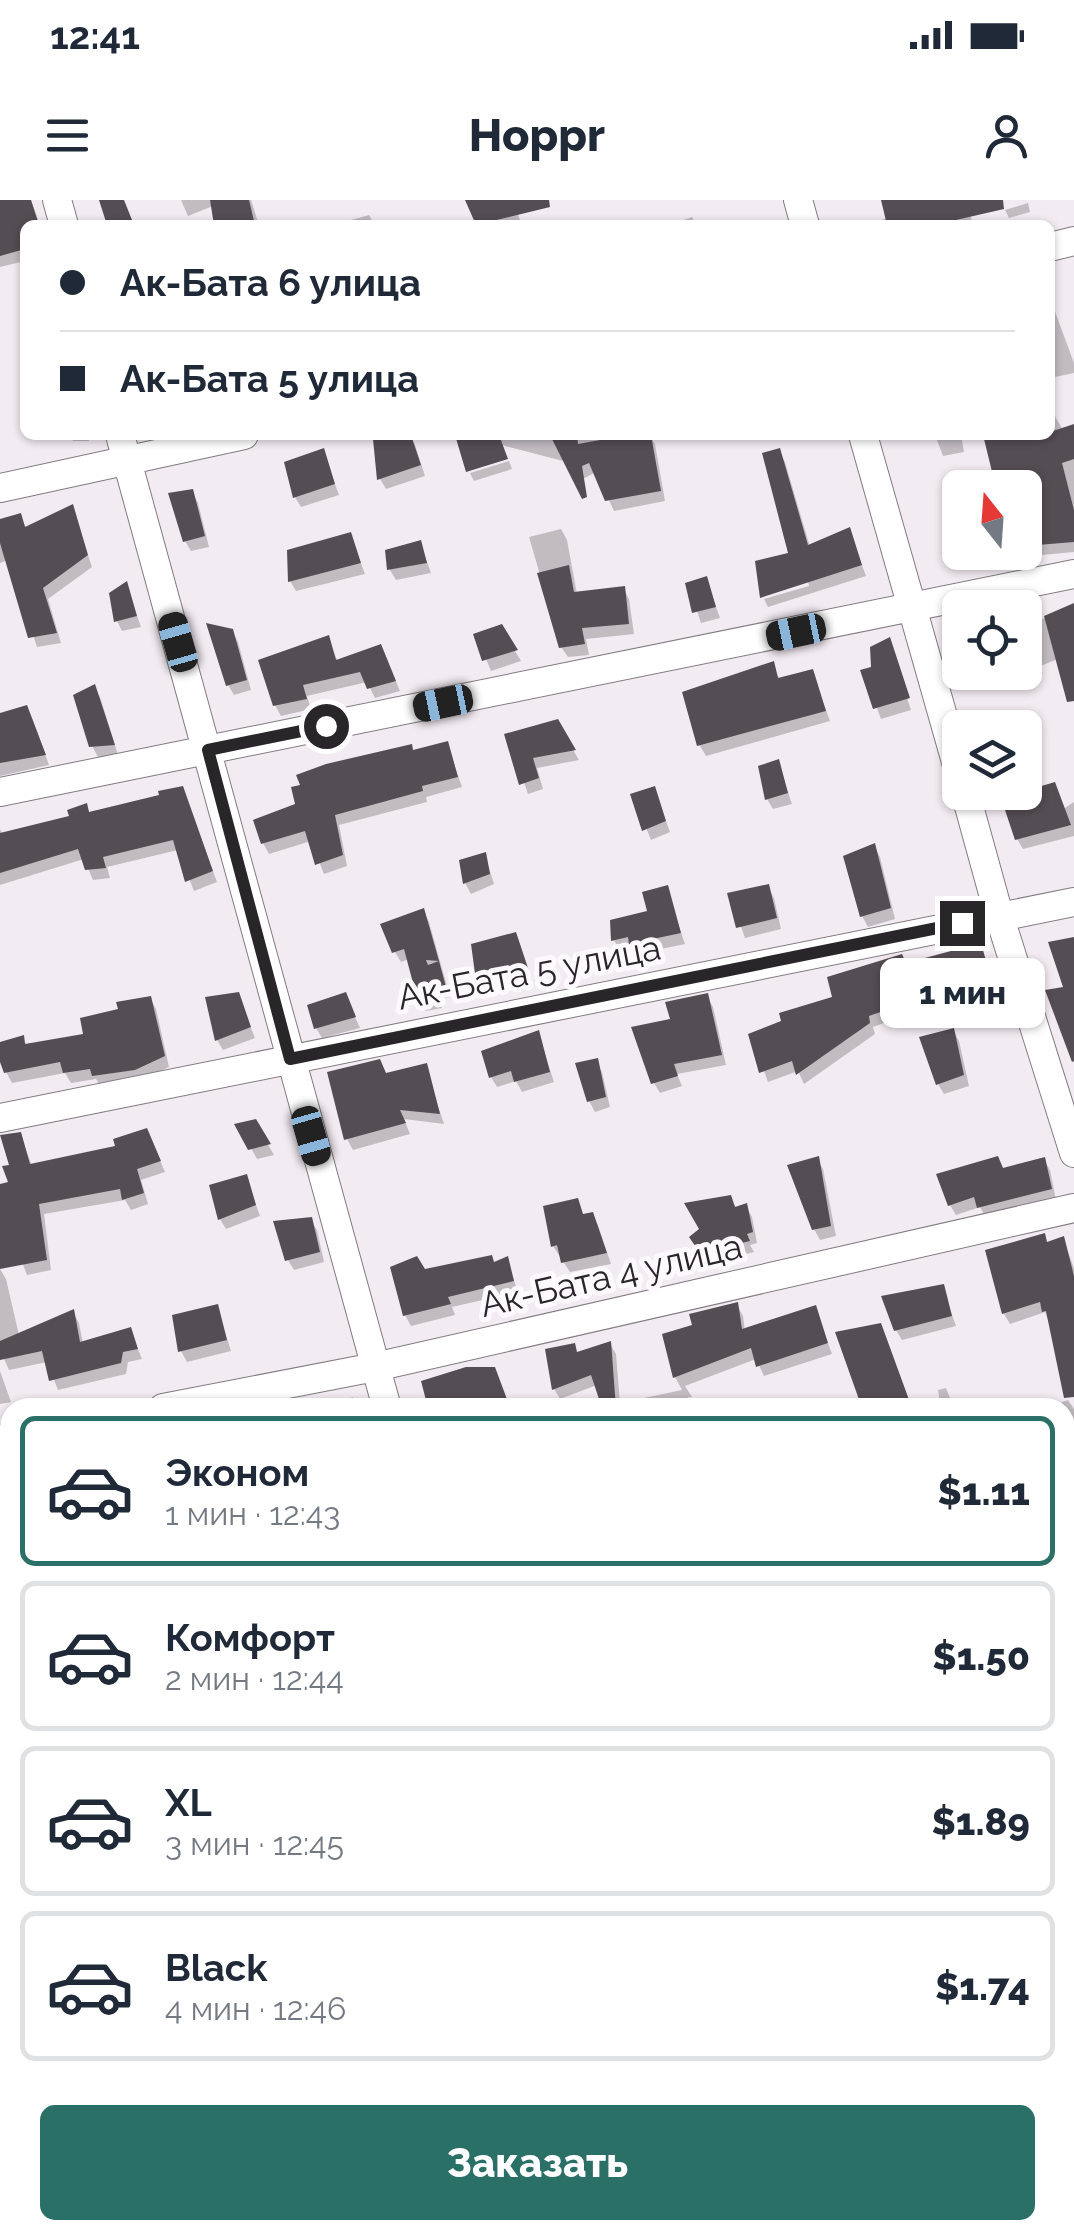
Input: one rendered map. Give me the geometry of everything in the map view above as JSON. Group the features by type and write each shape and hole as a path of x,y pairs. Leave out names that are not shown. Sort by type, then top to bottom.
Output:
{"street":[{"path":"0,488 124,448 198,440"},
{"path":"864,440 942,710"},
{"path":"124,448 385,1398"},
{"path":"0,792 1074,574"},
{"path":"970,810 1074,1153"},
{"name":"Ак-Бата 5 улица","path":"0,1118 1074,902"},
{"name":"Ак-Бата 4 улица","path":"213,1398 375,1366 1074,1208"}],"building":[{"path":"0,200 31,200 37,220 20,220 20,250 0,256"},
{"path":"99,200 124,200 132,220 105,220"},
{"path":"210,200 249,200 254,220 213,220"},
{"path":"465,200 549,200 550,207 497,220 474,220"},
{"path":"881,200 1003,200 1004,209 956,220 886,220"},
{"path":"1074,424 1074,459 1062,463 1074,510 1074,542 1042,545 1042,470 992,470 984,440 1055,440 1055,430"},
{"path":"373,440 413,440 421,465 377,480"},
{"path":"456,440 501,440 508,459 466,472"},
{"path":"552,440 578,440 578,444 652,440 661,491 605,501 589,463 582,466 587,497 582,499"},
{"path":"324,448 335,484 293,498 284,462"},
{"path":"780,448 808,545 850,527 862,565 760,598 755,561 788,553 762,453"},
{"path":"193,489 205,536 183,542 168,493"},
{"path":"73,504 88,555 43,588 57,633 28,638 0,543 0,519 21,513 25,527"},
{"path":"351,532 361,563 288,582 287,550"},
{"path":"421,540 427,563 387,570 385,550"},
{"path":"569,565 574,592 625,586 629,624 582,628 585,644 559,648 537,573"},
{"path":"707,576 716,607 692,613 685,583"},
{"path":"127,581 137,616 114,622 109,593"},
{"path":"1074,603 1074,701 1067,702 1044,616"},
{"path":"206,623 233,629 247,680 226,686"},
{"path":"502,624 518,650 482,661 473,634"},
{"path":"329,635 336,660 381,644 396,681 367,689 360,672 303,685 307,699 273,706 258,660"},
{"path":"890,637 910,698 873,709 860,670 871,667 870,647"},
{"path":"774,661 778,678 813,669 826,711 697,746 682,692"},
{"path":"95,684 115,745 89,747 73,695"},
{"path":"27,705 46,755 0,763 0,713"},
{"path":"558,719 576,750 533,758 539,778 519,785 504,734"},
{"path":"448,741 458,777 422,786 423,791 335,815 343,855 315,865 305,831 261,844 253,820 295,804 291,787 300,785 296,775 412,744 413,750"},
{"path":"779,759 788,793 765,800 758,766"},
{"path":"1055,782 1071,825 1015,840 1005,810 1042,810 1042,786"},
{"path":"183,786 213,871 185,882 173,840 103,857 106,868 85,870 78,849 0,873 0,833 69,816 67,810 87,803 89,812"},
{"path":"655,786 666,821 642,831 630,794"},
{"path":"875,843 891,908 860,917 843,856"},
{"path":"486,852 490,874 463,884 459,860"},
{"path":"769,884 777,918 736,928 727,893"},
{"path":"668,885 681,933 629,944 628,937 611,941 610,920 647,911 642,892"},
{"path":"424,908 439,961 446,987 436,989 438,997 418,1002 404,949 392,953 380,924"},
{"path":"516,932 529,971 476,981 471,944"},
{"path":"1074,937 1072,1062 1045,990 1063,987 1048,942"},
{"path":"981,943 994,989 951,1002 945,970 889,1009 869,1016 870,1023 796,1075 792,1061 759,1073 748,1034 781,1021 779,1013 832,997 827,977 902,954 906,963"},
{"path":"239,992 251,1027 215,1041 205,997"},
{"path":"346,992 356,1017 314,1029 307,1005"},
{"path":"708,993 722,1055 674,1064 678,1076 651,1084 631,1027 670,1019 665,1002"},
{"path":"151,996 165,1056 135,1070 92,1076 90,1069 63,1073 60,1062 4,1073 0,1042 24,1035 25,1044 83,1034 80,1018 118,1009 116,1002"},
{"path":"954,1028 964,1075 936,1085 919,1037"},
{"path":"539,1030 550,1072 514,1082 511,1071 489,1078 481,1051"},
{"path":"598,1058 606,1097 587,1102 575,1063"},
{"path":"380,1059 386,1073 427,1063 440,1114 400,1110 406,1123 344,1140 327,1072"},
{"path":"256,1119 271,1144 248,1150 234,1124"},
{"path":"147,1128 161,1161 137,1169 144,1193 122,1200 120,1189 39,1204 47,1260 0,1269 0,1184 8,1182 2,1166 9,1165 0,1135 21,1132 30,1164 115,1146 113,1139"},
{"path":"819,1156 831,1226 812,1230 787,1165"},
{"path":"998,1156 1003,1168 1045,1157 1052,1189 977,1208 974,1197 948,1206 936,1174"},
{"path":"247,1174 256,1205 218,1220 209,1185"},
{"path":"731,1195 735,1207 747,1203 753,1232 747,1234 750,1241 700,1253 689,1237 699,1229 684,1203"},
{"path":"578,1198 583,1214 593,1212 607,1253 561,1263 557,1245 551,1247 543,1206"},
{"path":"312,1217 320,1252 285,1261 273,1221"},
{"path":"1045,1233 1047,1242 1064,1236 1074,1276 1074,1397 1064,1398 1046,1311 1042,1312 1040,1302 1002,1314 985,1250"},
{"path":"492,1255 494,1262 508,1256 514,1281 448,1297 451,1304 403,1316 390,1267 417,1256 425,1269"},
{"path":"944,1284 952,1316 894,1331 881,1296"},
{"path":"738,1302 742,1329 816,1305 828,1343 756,1367 751,1348 673,1378 662,1334 692,1325 689,1314"},
{"path":"218,1304 227,1340 178,1352 172,1315"},
{"path":"74,1309 80,1342 131,1327 138,1349 123,1352 121,1363 49,1381 42,1351 0,1360 0,1341"},
{"path":"881,1323 908,1398 858,1398 835,1332"},
{"path":"611,1341 615,1398 599,1398 591,1375 552,1390 545,1349 575,1343 577,1352"},
{"path":"466,1367 495,1367 507,1398 425,1398 421,1381"}],"route":[{"path":"326,726 208,750 290,1059 962,923"}]}
